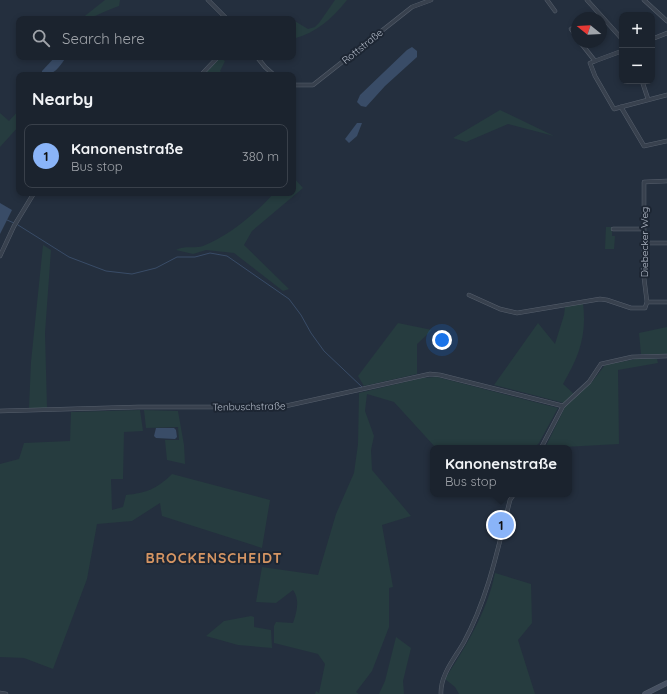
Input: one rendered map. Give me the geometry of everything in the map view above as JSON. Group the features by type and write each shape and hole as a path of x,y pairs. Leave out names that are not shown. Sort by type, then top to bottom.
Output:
{"street":[{"path":"208,0 224,16"},
{"name":"Rottstraße","path":"296,85 313,85 412,7 431,0"},
{"path":"547,0 555,11"},
{"path":"588,0 619,36"},
{"path":"644,0 667,21"},
{"path":"655,38 667,33"},
{"path":"585,48 595,61"},
{"path":"619,52 590,63 595,76 614,109 667,95"},
{"path":"204,72 215,60"},
{"path":"259,60 271,72"},
{"path":"643,84 648,99"},
{"path":"621,107 644,146 667,141"},
{"name":"Diebecker Weg","path":"647,302 644,278 643,243 644,182 667,181"},
{"path":"0,256 14,226 32,196"},
{"path":"613,229 644,229"},
{"path":"643,243 667,244"},
{"path":"469,295 500,309 518,313 600,299 616,302 631,308 645,308 647,302 667,302"},
{"path":"542,445 563,406 589,382 601,364 643,355 667,356"},
{"name":"Tenbuschstraße","path":"0,411 138,407 281,407 430,374 440,374 563,406"},
{"path":"441,694 440,683 471,629 486,592 512,497"},
{"path":"645,694 667,683"},
{"path":"0,693 6,694"}],"green space":[{"path":"105,0 120,0 119,6 95,16 85,16"},
{"path":"335,0 347,0 330,19 317,29 296,38 296,22 308,29 315,27"},
{"path":"218,60 225,61 220,71 221,72 206,72"},
{"path":"500,110 554,136 508,124 466,142 453,138"},
{"path":"0,113 9,121 16,113 16,129 0,147"},
{"path":"296,180 303,188 296,194"},
{"path":"271,196 294,196 252,231 244,245 289,289 283,291 234,253 206,250 193,254 176,250 203,246 213,242 242,223"},
{"path":"606,227 612,227 612,236 615,236 614,249 605,249"},
{"path":"43,245 51,250 45,333 47,408 29,409 31,362"},
{"path":"583,303 583,336 577,355 563,384 574,394 564,403 494,385 538,323 555,344 565,307"},
{"path":"398,323 432,330 417,344 417,374 364,386 358,376"},
{"path":"667,327 667,354 641,354 639,333"},
{"path":"641,358 657,359 658,363 618,370 619,444 572,447 572,445 546,445 565,407 592,382 605,365"},
{"path":"437,377 558,408 537,445 433,445 394,402 367,394 365,411 374,436 371,450 372,470 411,516 382,525 393,587 389,588 389,627 372,671 356,692 359,694 315,694 316,691 319,693 325,664 318,654 274,643 274,626 276,622 293,623 297,610 297,597 293,590 276,603 256,602 262,567 318,575 336,514 354,473 358,444 359,393 422,378"},
{"path":"140,410 143,431 124,432 123,479 111,479 112,510 123,507 126,495 140,493 156,487 172,474 270,500 262,548 162,516 160,503 132,521 97,524 87,579 53,669 24,658 0,657 0,464 19,459 24,443 70,441 71,412"},
{"path":"144,410 178,411 184,445 185,464 167,460 165,440 179,440 178,427 146,428"},
{"path":"495,573 531,584 532,623 518,640 535,694 459,694 455,687 445,679 475,628 487,601"},
{"path":"251,616 254,617 254,627 271,630 272,648 238,645 206,636 224,621"},
{"path":"396,637 411,648 403,681 404,694 379,694 385,681"}],"water":[{"path":"412,47 417,51 417,57 385,86 366,107 361,106 357,102 360,95"},
{"path":"52,60 64,60 53,72 42,71"},
{"path":"357,123 362,123 357,136 349,143 345,139"},
{"path":"0,203 12,210 0,234"},
{"path":"156,428 174,428 176,430 177,437 175,439 156,438 154,436"}],"waterway":[{"path":"7,220 14,223"},
{"path":"18,225 69,257 106,271 132,274 156,268 177,257 195,257 210,253 227,256 289,299 324,351 362,387"}],"place":[{"name":"Kanonenstraße","path":"501,525"}],"district":[{"name":"BROCKENSCHEIDT","path":"214,558"}]}
